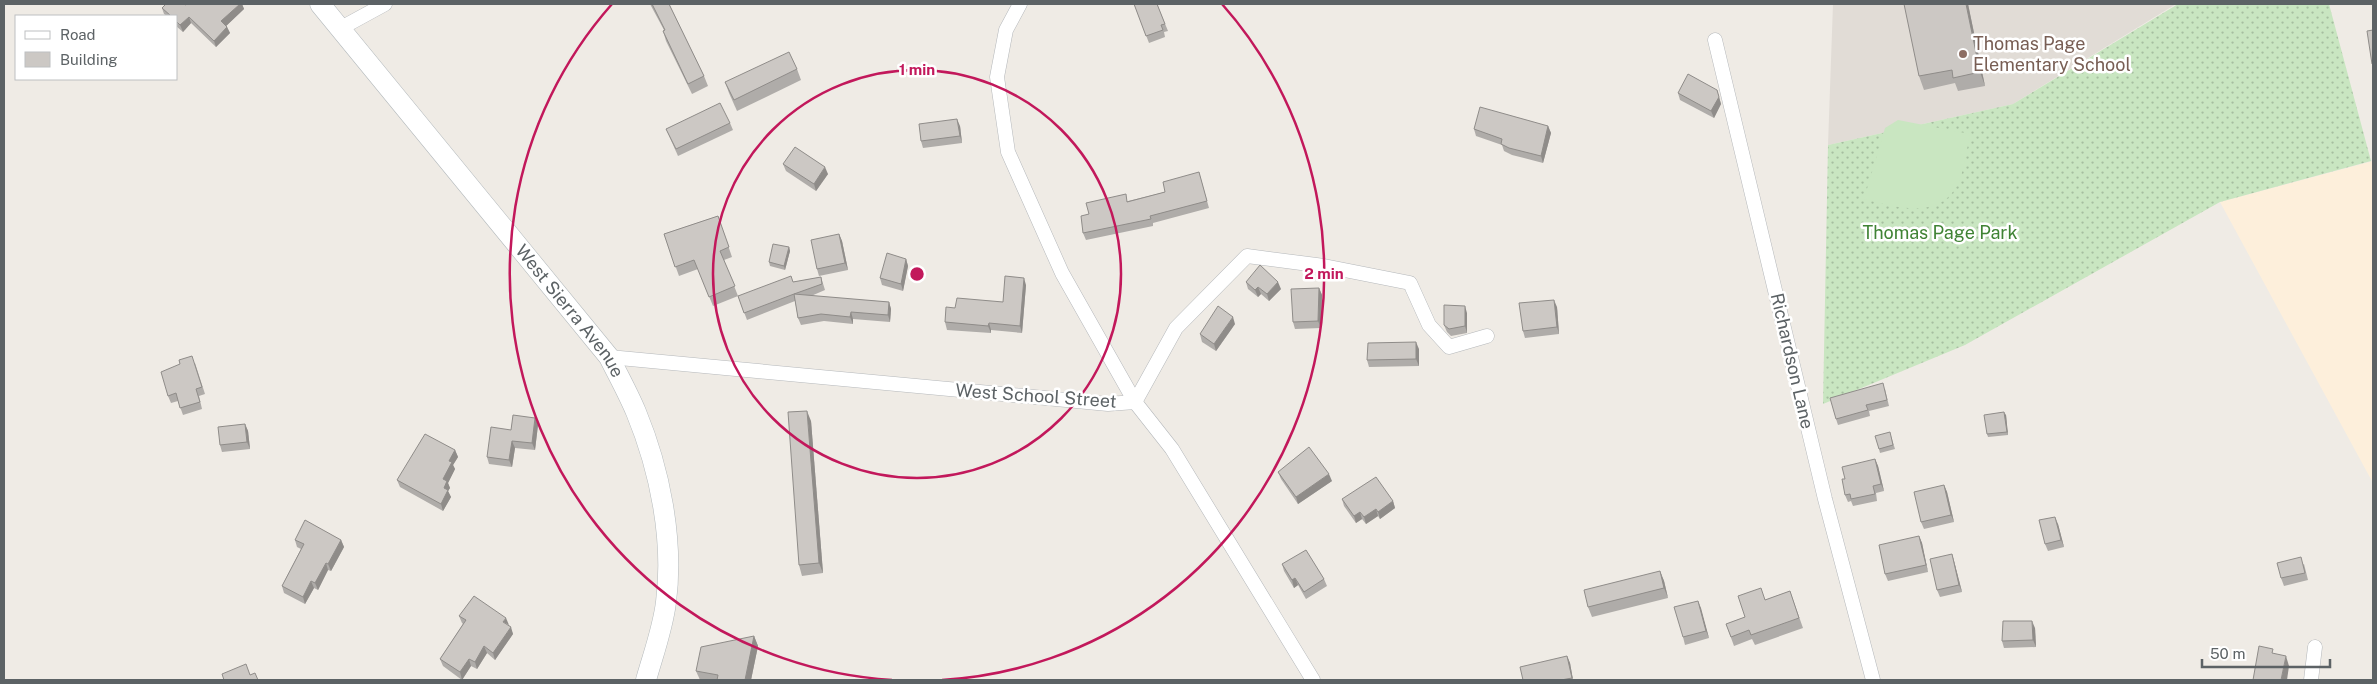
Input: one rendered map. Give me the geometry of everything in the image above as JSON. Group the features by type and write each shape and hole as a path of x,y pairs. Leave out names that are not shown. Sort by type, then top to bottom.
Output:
{"main road":[{"name":"West Sierra Avenue","path":"320,4 609,357 636,412 650,455 664,512 669,560 666,604 646,680"}],"street":[{"path":"341,28 385,4"},
{"path":"1020,4 1006,30 997,78 1008,152 1062,273 1135,402"},
{"name":"Richardson Lane","path":"1716,40 1825,499 1873,680"},
{"path":"1135,402 1176,328 1246,256 1324,266 1410,283 1429,325 1449,347 1487,336"},
{"name":"West School Street","path":"609,357 1108,404 1135,402 1172,449 1313,680"},
{"path":"2311,680 2315,647"}],"shaded area":[{"name":"Thomas Page Elementary School","path":"1833,4 2176,4 2013,104 1828,145"},
{"path":"2373,161 2373,483 2220,202"}],"green space":[{"name":"Thomas Page Park","path":"2178,4 2329,4 2371,161 2220,202 1965,345 1823,404 1828,145 2013,104"},
{"path":"1898,120 1970,134 1961,176 1954,191 1944,200 1933,206 1906,208 1864,199 1885,128"}],"building":[{"path":"166,4 240,4 221,21 227,27 214,41 189,17 180,25 178,23 178,15 170,15 162,8"},
{"path":"652,4 669,4 704,76 688,84"},
{"path":"1134,4 1157,4 1165,24 1161,25 1163,30 1146,36"},
{"path":"1904,4 1966,4 1980,72 1953,78 1952,70 1919,76"},
{"path":"2373,30 2373,63 2372,64 2367,31"},
{"path":"789,52 797,69 734,100 725,82"},
{"path":"1688,74 1717,90 1719,97 1711,111 1678,93"},
{"path":"720,103 730,123 676,149 666,129"},
{"path":"1480,107 1548,126 1541,156 1509,148 1501,144 1502,139 1474,129"},
{"path":"957,119 960,136 921,141 919,124"},
{"path":"795,147 825,167 814,184 783,164"},
{"path":"1199,172 1207,201 1150,216 1151,219 1083,233 1081,216 1089,214 1086,203 1126,194 1127,202 1165,192 1163,182"},
{"path":"718,216 729,247 720,251 735,286 709,297 694,260 675,267 664,234"},
{"path":"839,234 845,263 817,269 811,240"},
{"path":"773,244 789,247 784,266 769,262"},
{"path":"887,253 906,259 901,284 880,278"},
{"path":"1260,265 1278,282 1267,294 1258,287 1255,290 1246,282"},
{"path":"791,276 793,282 821,277 822,284 744,313 738,296"},
{"path":"1005,276 1024,278 1020,326 989,323 988,326 945,322 946,307 955,308 957,298 1003,302"},
{"path":"1319,288 1318,321 1293,322 1291,289"},
{"path":"794,294 889,302 888,315 851,312 850,317 821,314 798,318"},
{"path":"1554,300 1557,327 1523,331 1519,303"},
{"path":"1444,305 1465,306 1465,326 1449,329 1444,325"},
{"path":"1218,306 1233,317 1214,344 1200,334"},
{"path":"1416,342 1416,359 1367,360 1368,343"},
{"path":"192,356 202,387 196,389 200,402 180,408 176,393 168,396 161,372 180,364 179,360"},
{"path":"1883,383 1887,400 1866,405 1868,410 1836,419 1830,398"},
{"path":"807,411 819,563 799,565 788,412"},
{"path":"2004,412 2007,432 1987,434 1984,415"},
{"path":"513,415 535,418 532,443 512,441 509,460 487,457 491,427 511,430"},
{"path":"245,424 247,442 220,445 218,427"},
{"path":"1890,432 1893,445 1879,449 1875,436"},
{"path":"425,434 455,450 449,461 452,462 443,479 447,481 444,488 448,490 441,504 397,480"},
{"path":"1309,447 1329,474 1296,497 1278,472"},
{"path":"1875,459 1881,484 1873,486 1875,494 1851,499 1850,494 1845,495 1842,479 1845,479 1842,467"},
{"path":"1376,477 1393,501 1378,512 1376,509 1364,517 1360,512 1354,516 1342,499"},
{"path":"1944,485 1951,515 1921,522 1914,492"},
{"path":"2055,517 2061,540 2045,544 2039,520"},
{"path":"305,520 341,540 328,564 326,563 315,583 311,581 303,597 282,586 304,544 295,540"},
{"path":"1919,536 1926,565 1885,574 1879,545"},
{"path":"1306,550 1324,579 1304,592 1295,578 1292,580 1282,564"},
{"path":"1952,554 1959,585 1937,590 1930,559"},
{"path":"2301,557 2305,573 2281,578 2277,563"},
{"path":"1660,571 1664,588 1588,607 1584,590"},
{"path":"1761,588 1765,600 1790,591 1799,618 1751,635 1749,630 1731,637 1726,624 1745,617 1738,596"},
{"path":"474,596 506,618 503,622 511,627 493,653 484,646 475,662 469,659 460,672 440,659 466,620 459,616"},
{"path":"1698,601 1706,631 1683,637 1674,607"},
{"path":"2003,621 2032,621 2033,640 2002,641"},
{"path":"754,636 745,680 717,680 718,675 696,671 701,647"},
{"path":"2259,646 2273,649 2272,653 2286,656 2281,680 2253,680"},
{"path":"1567,656 1572,678 1561,680 1523,680 1520,667"},
{"path":"246,664 250,675 255,673 258,680 224,680 222,674"}],"place":[{"name":"Thomas Page Elementary School","path":"1963,54"}]}
